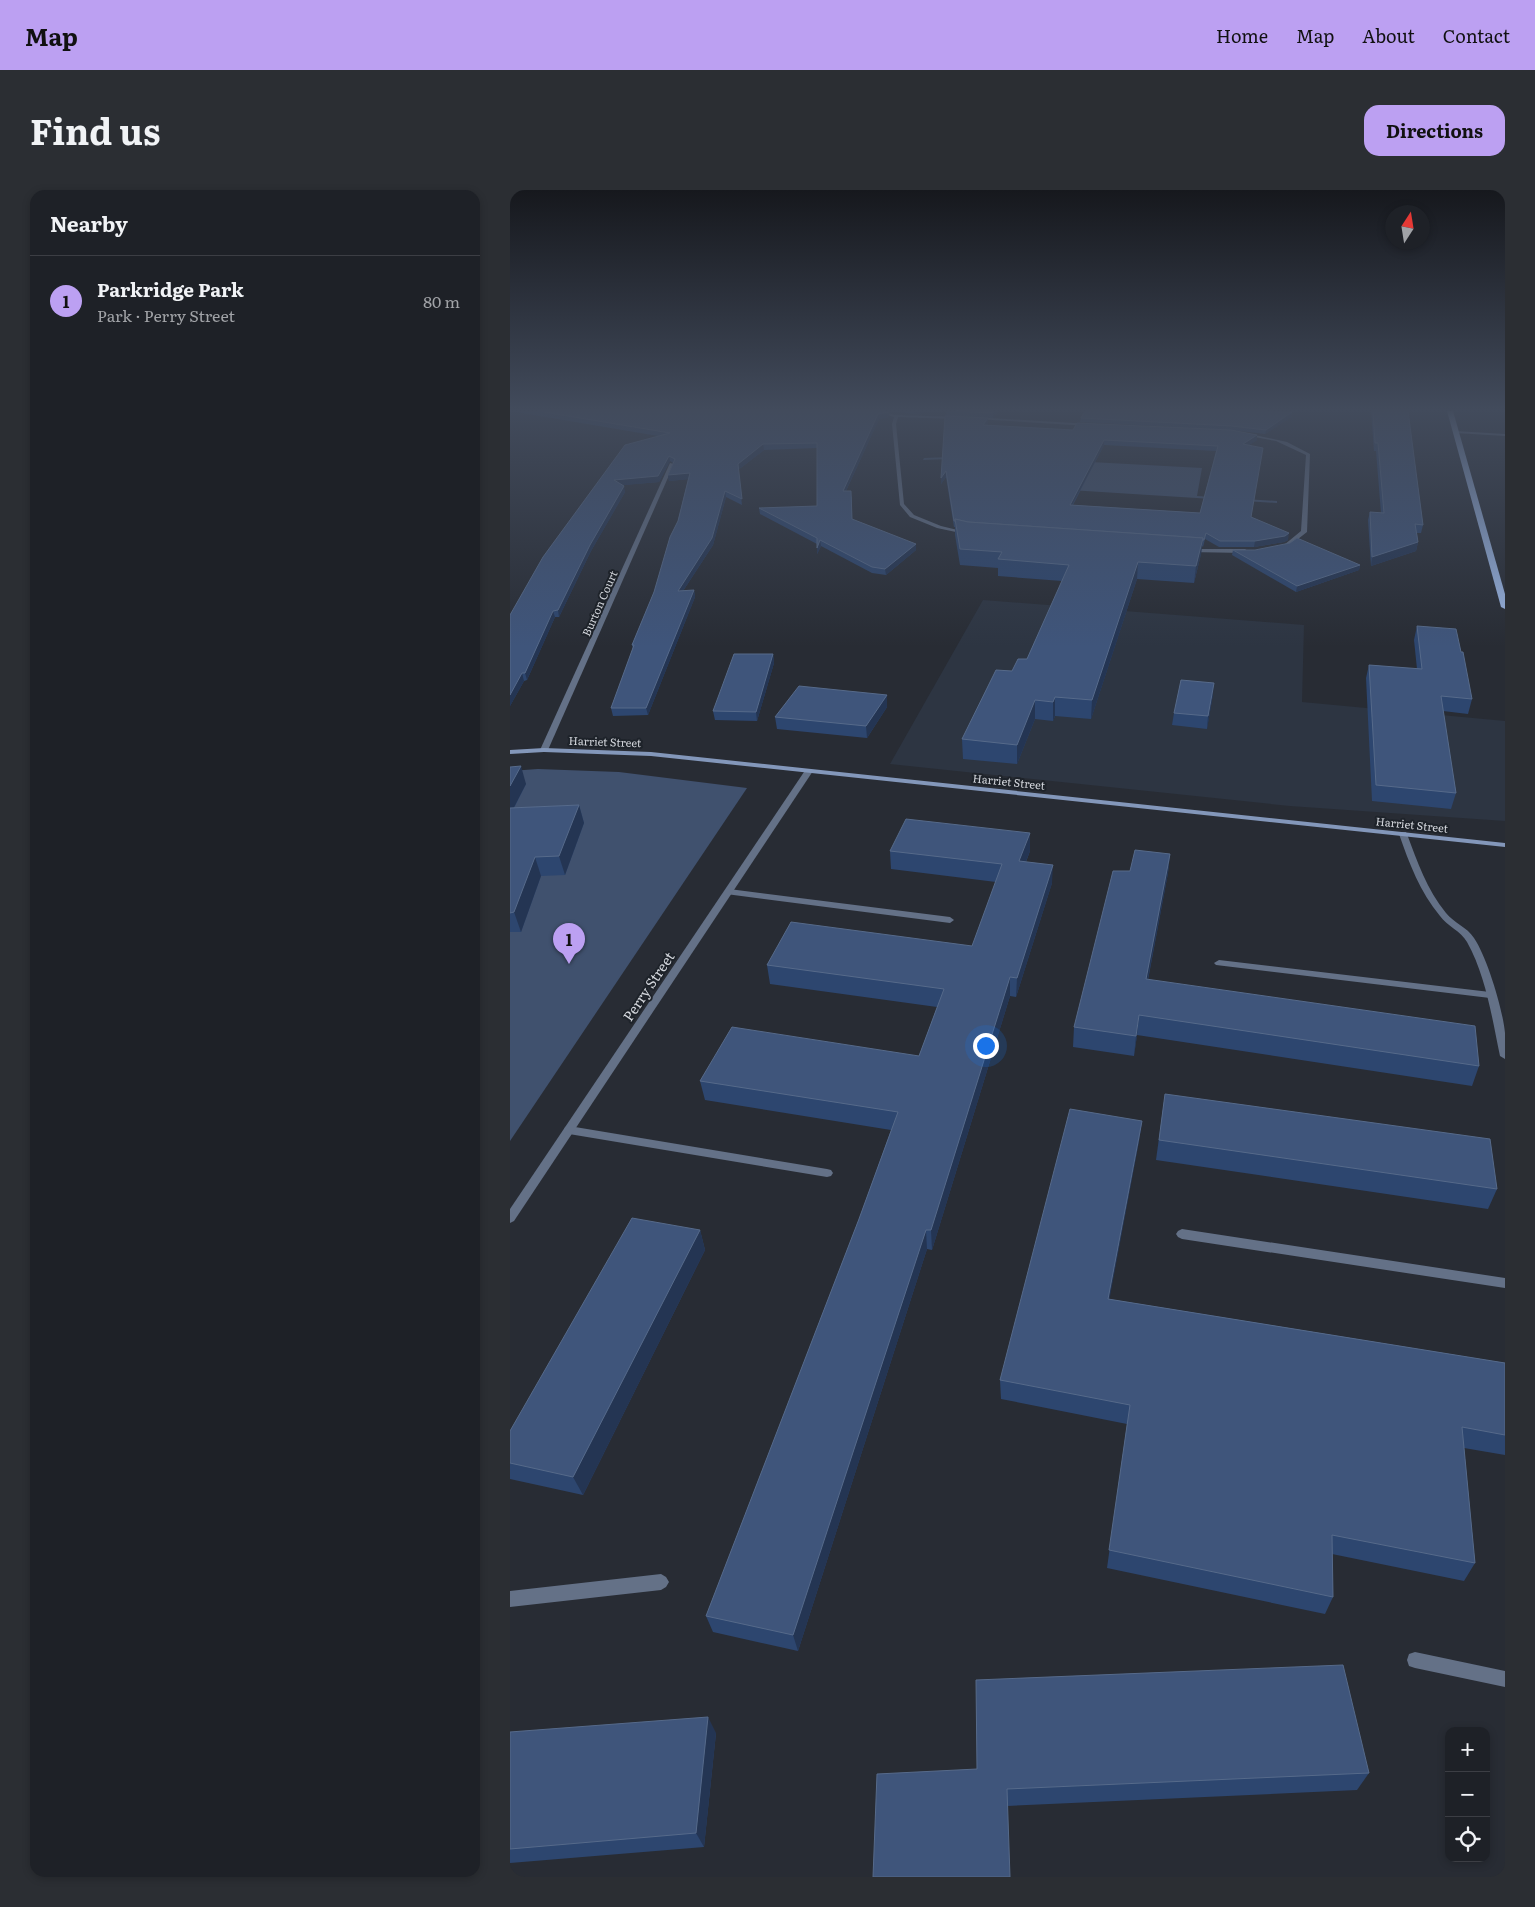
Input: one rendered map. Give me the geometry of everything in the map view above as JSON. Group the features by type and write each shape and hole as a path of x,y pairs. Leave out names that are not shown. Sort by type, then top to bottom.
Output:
{"main road":[{"path":"1472,490 1505,607"}],"street":[{"name":"Burton Court","path":"544,750 660,490"},
{"path":"901,490 902,504 912,516 939,527 977,534"},
{"path":"1279,546 1287,545 1304,532 1306,490"},
{"path":"1182,549 1254,550"},
{"name":"Harriet Street","path":"510,752 544,750 651,754 1505,845"},
{"name":"Perry Street","path":"510,1218 809,771"},
{"path":"1403,834 1424,888 1445,918 1472,940 1490,995 1505,1056"},
{"path":"729,892 950,920"},
{"path":"1218,962 1490,995"},
{"path":"569,1130 827,1173"},
{"path":"1182,1234 1505,1283"},
{"path":"510,1599 660,1582"},
{"path":"1414,1660 1505,1679"}],"shaded area":[{"path":"1065,490 1198,490 1197,496 1277,501 1277,503"},
{"path":"983,600 1304,625 1302,702 1505,721 1505,821 1290,806 890,764"},
{"path":"538,769 619,772 747,788 510,1141 510,771"}],"building":[{"path":"592,490 622,490 590,545 558,610 553,611 525,673 522,673 510,695 510,615 543,557"},
{"path":"686,490 741,490 742,499 725,491 712,538 678,591 694,590 646,708 611,708 634,645 632,645 654,592 670,537 678,521"},
{"path":"817,490 851,491 852,519 916,544 885,569 872,567 820,540 817,548 817,538 759,508 817,506"},
{"path":"949,490 1078,490 1070,505 1200,513 1206,490 1256,490 1251,517 1289,533 1285,536 1255,541 1220,541 1206,533 1203,540 1203,538 968,522 955,519 954,521"},
{"path":"1382,490 1418,490 1423,525 1415,524 1418,542 1372,557 1370,512 1384,513"},
{"path":"955,519 968,522 1203,538 1196,566 1138,562 1092,700 1055,697 1053,702 1035,700 1017,745 962,739 996,670 1012,671 1018,659 1027,659 1069,565 998,559 1002,552 960,549"},
{"path":"1297,538 1360,565 1297,586 1233,550 1255,550 1290,543"},
{"path":"1417,626 1456,629 1461,652 1463,652 1472,699 1441,696 1456,793 1376,785 1369,665 1422,669"},
{"path":"734,654 773,654 756,712 713,711"},
{"path":"1181,680 1214,683 1208,716 1174,713"},
{"path":"799,686 887,695 866,726 775,717"},
{"path":"521,766 510,786 510,767"},
{"path":"579,805 559,856 535,857 514,912 510,913 510,808"},
{"path":"906,819 1030,833 1019,861 1053,865 1017,978 1010,977 931,1230 926,1230 793,1635 706,1616 859,1219 898,1112 700,1081 732,1027 919,1056 944,989 767,965 791,922 972,946 1002,864 890,851"},
{"path":"1135,850 1170,854 1146,979 1475,1026 1479,1066 1139,1015 1136,1036 1074,1027 1113,871 1130,871"},
{"path":"1165,1094 1490,1139 1497,1189 1159,1140"},
{"path":"1070,1109 1142,1121 1108,1299 1505,1363 1505,1435 1462,1427 1475,1563 1332,1535 1333,1597 1109,1550 1130,1405 1000,1380"},
{"path":"632,1218 700,1230 573,1477 510,1463 510,1431"},
{"path":"1343,1665 1369,1773 1007,1789 1010,1877 873,1877 877,1774 977,1769 976,1680"},
{"path":"708,1717 696,1833 510,1849 510,1732"}],"place":[{"name":"Parkridge Park","path":"569,964"}]}
